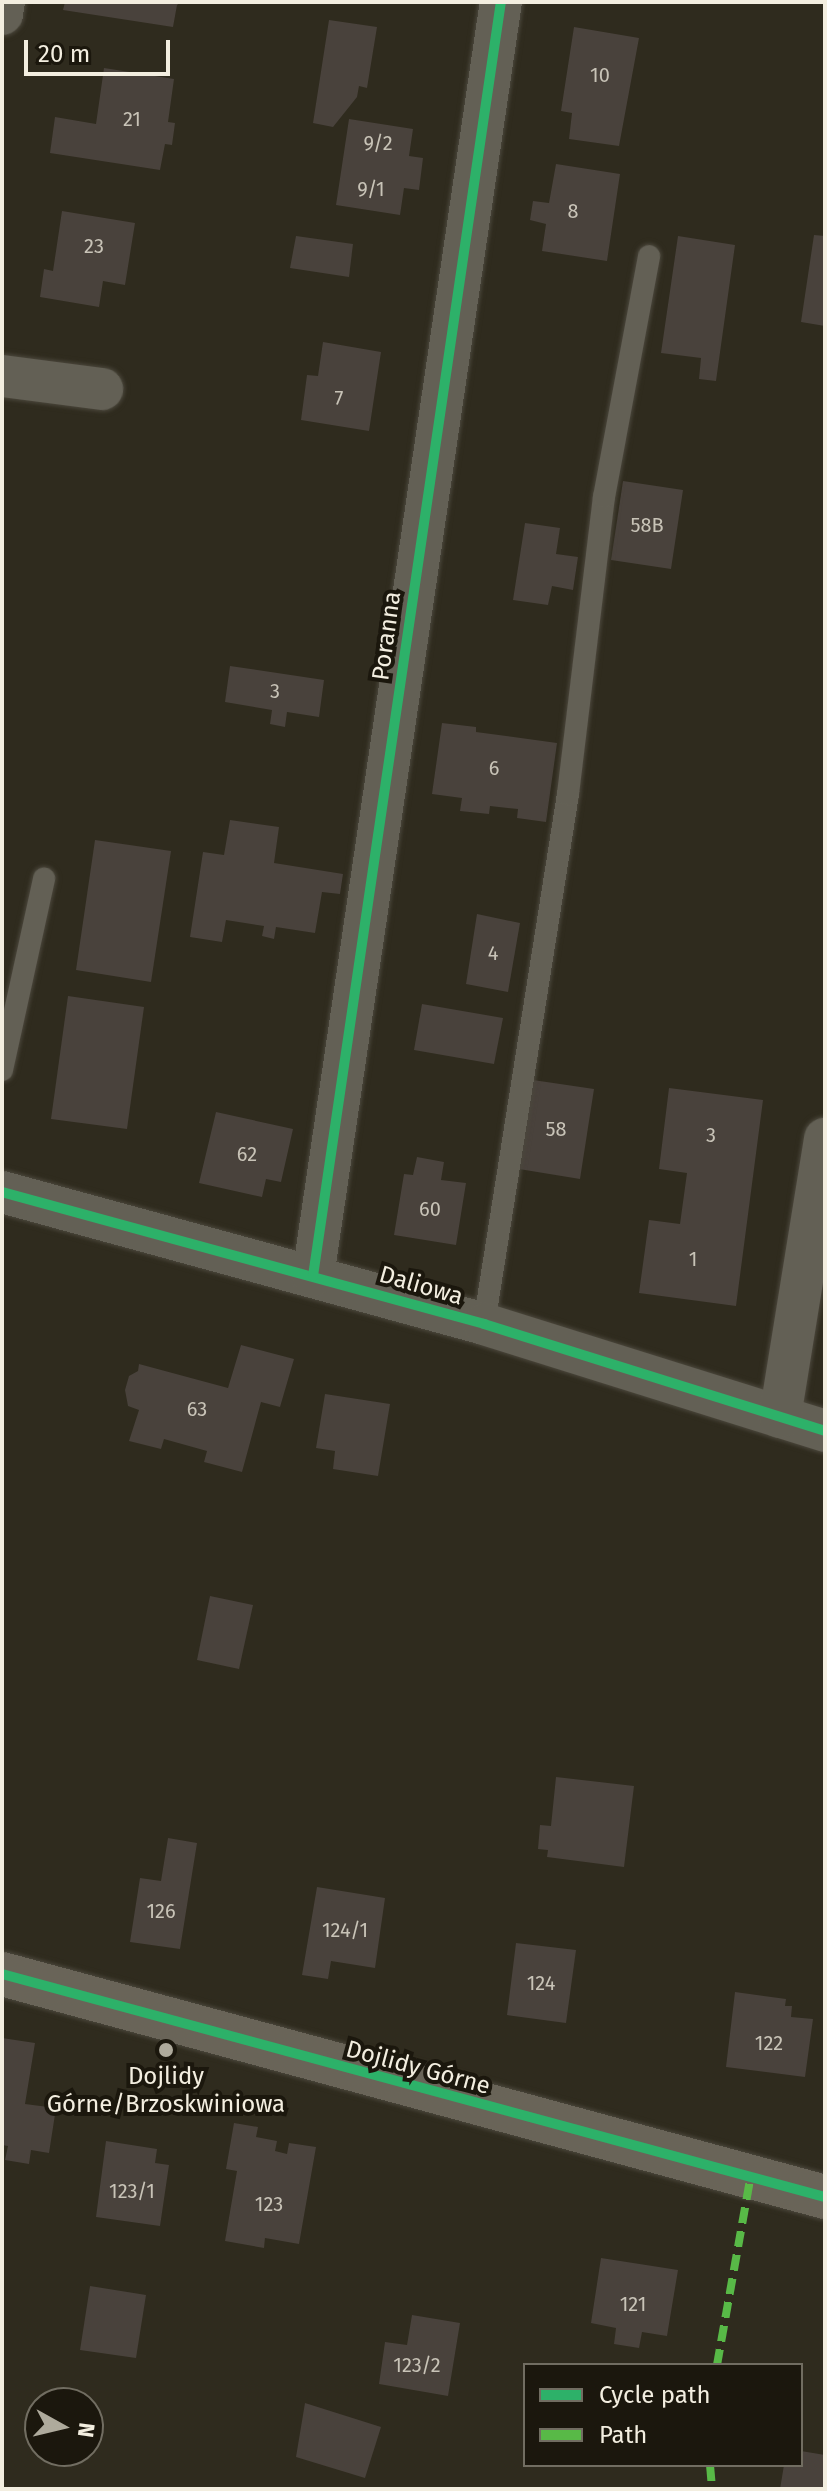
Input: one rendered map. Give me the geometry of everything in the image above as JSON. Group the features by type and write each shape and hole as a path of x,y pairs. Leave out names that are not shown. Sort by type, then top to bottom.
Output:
{"street":[{"path":"2,14 4,2"},
{"name":"Poranna","path":"313,1276 501,2"},
{"path":"2,376 102,389"},
{"path":"780,1417 825,1139"},
{"name":"Daliowa","path":"2,1192 484,1324 825,1431"},
{"name":"Dojlidy Górne","path":"2,1974 825,2197"}],"lane":[{"path":"484,1324 568,794 604,497 649,256"},
{"path":"2,1070 44,879"}],"building":[{"path":"65,2 181,2 177,5 173,27 63,10"},
{"path":"329,20 377,27 367,88 359,86 357,97 333,127 313,123"},
{"path":"574,27 639,38 619,146 569,139 572,113 561,111"},
{"path":"104,68 174,79 168,122 175,123 172,145 165,144 160,170 50,153 55,117 96,124"},
{"path":"349,119 413,129 409,156 423,158 419,190 404,188 400,215 336,205"},
{"path":"556,164 620,174 607,261 542,251 546,224 530,220 533,201 549,203"},
{"path":"62,211 135,223 125,285 103,281 99,307 40,297 44,269 53,271"},
{"path":"814,235 825,236 825,326 801,322"},
{"path":"296,236 353,244 349,277 290,268"},
{"path":"678,236 735,245 716,381 699,379 701,358 661,353"},
{"path":"323,342 381,352 369,431 301,420 307,375 318,376"},
{"path":"623,481 683,490 671,569 611,560"},
{"path":"525,523 560,528 556,554 578,557 573,590 552,586 548,605 513,600"},
{"path":"230,666 324,680 319,717 287,712 285,727 270,724 272,710 225,702"},
{"path":"442,723 476,727 476,732 557,743 546,822 517,818 518,809 490,806 489,814 460,811 462,798 432,794"},
{"path":"230,820 279,827 274,863 343,874 340,894 322,892 315,933 276,927 274,939 262,936 264,926 226,920 222,942 190,937 203,852 224,855"},
{"path":"95,840 171,851 151,982 76,970"},
{"path":"477,914 520,923 508,992 466,984"},
{"path":"68,996 144,1007 127,1129 51,1119"},
{"path":"422,1004 503,1018 494,1064 414,1050"},
{"path":"533,1080 594,1089 580,1179 519,1169"},
{"path":"669,1088 763,1100 736,1306 639,1293 649,1220 680,1224 687,1173 659,1169"},
{"path":"216,1112 293,1129 281,1182 266,1179 262,1197 199,1183"},
{"path":"417,1157 444,1162 441,1180 466,1183 456,1245 394,1235 404,1174 413,1175"},
{"path":"241,1345 294,1359 280,1407 261,1402 242,1472 204,1462 207,1451 164,1439 161,1449 129,1441 139,1410 128,1406 125,1390 129,1376 138,1371 139,1364 228,1388"},
{"path":"325,1394 390,1404 378,1476 333,1469 335,1451 316,1448"},
{"path":"210,1596 253,1605 239,1669 197,1660"},
{"path":"556,1777 634,1786 624,1867 547,1857 548,1850 538,1849 540,1825 551,1826"},
{"path":"168,1838 197,1843 180,1949 130,1942 140,1878 161,1881"},
{"path":"317,1887 385,1898 375,1968 331,1961 328,1979 302,1975"},
{"path":"516,1943 576,1950 566,2023 507,2015"},
{"path":"735,1992 786,1999 785,2006 792,2006 791,2017 813,2019 805,2077 726,2067"},
{"path":"2,2038 35,2043 25,2104 56,2108 49,2153 31,2150 29,2164 5,2160 8,2146 2,2145"},
{"path":"234,2123 258,2127 256,2137 277,2141 275,2151 287,2154 289,2143 316,2147 299,2244 265,2238 264,2248 225,2241 237,2171 226,2169"},
{"path":"106,2141 157,2149 155,2163 169,2165 160,2226 96,2217"},
{"path":"601,2258 678,2270 667,2336 642,2332 639,2348 614,2344 616,2328 591,2323"},
{"path":"90,2286 146,2295 136,2358 80,2350"},
{"path":"412,2315 460,2323 448,2396 379,2384 385,2342 407,2345"},
{"path":"305,2403 381,2427 365,2478 296,2457"},
{"path":"803,2451 825,2455 825,2489 780,2489 784,2467 803,2467"}],"marked path":[{"path":"717,2363 750,2179"},
{"path":"710,2467 712,2489"}],"cycle path":[{"path":"313,1276 501,2"},
{"path":"2,1192 484,1324 825,1431"},
{"path":"2,1974 825,2197"}],"place":[{"name":"Dojlidy Górne/Brzoskwiniowa","path":"166,2050"}]}
